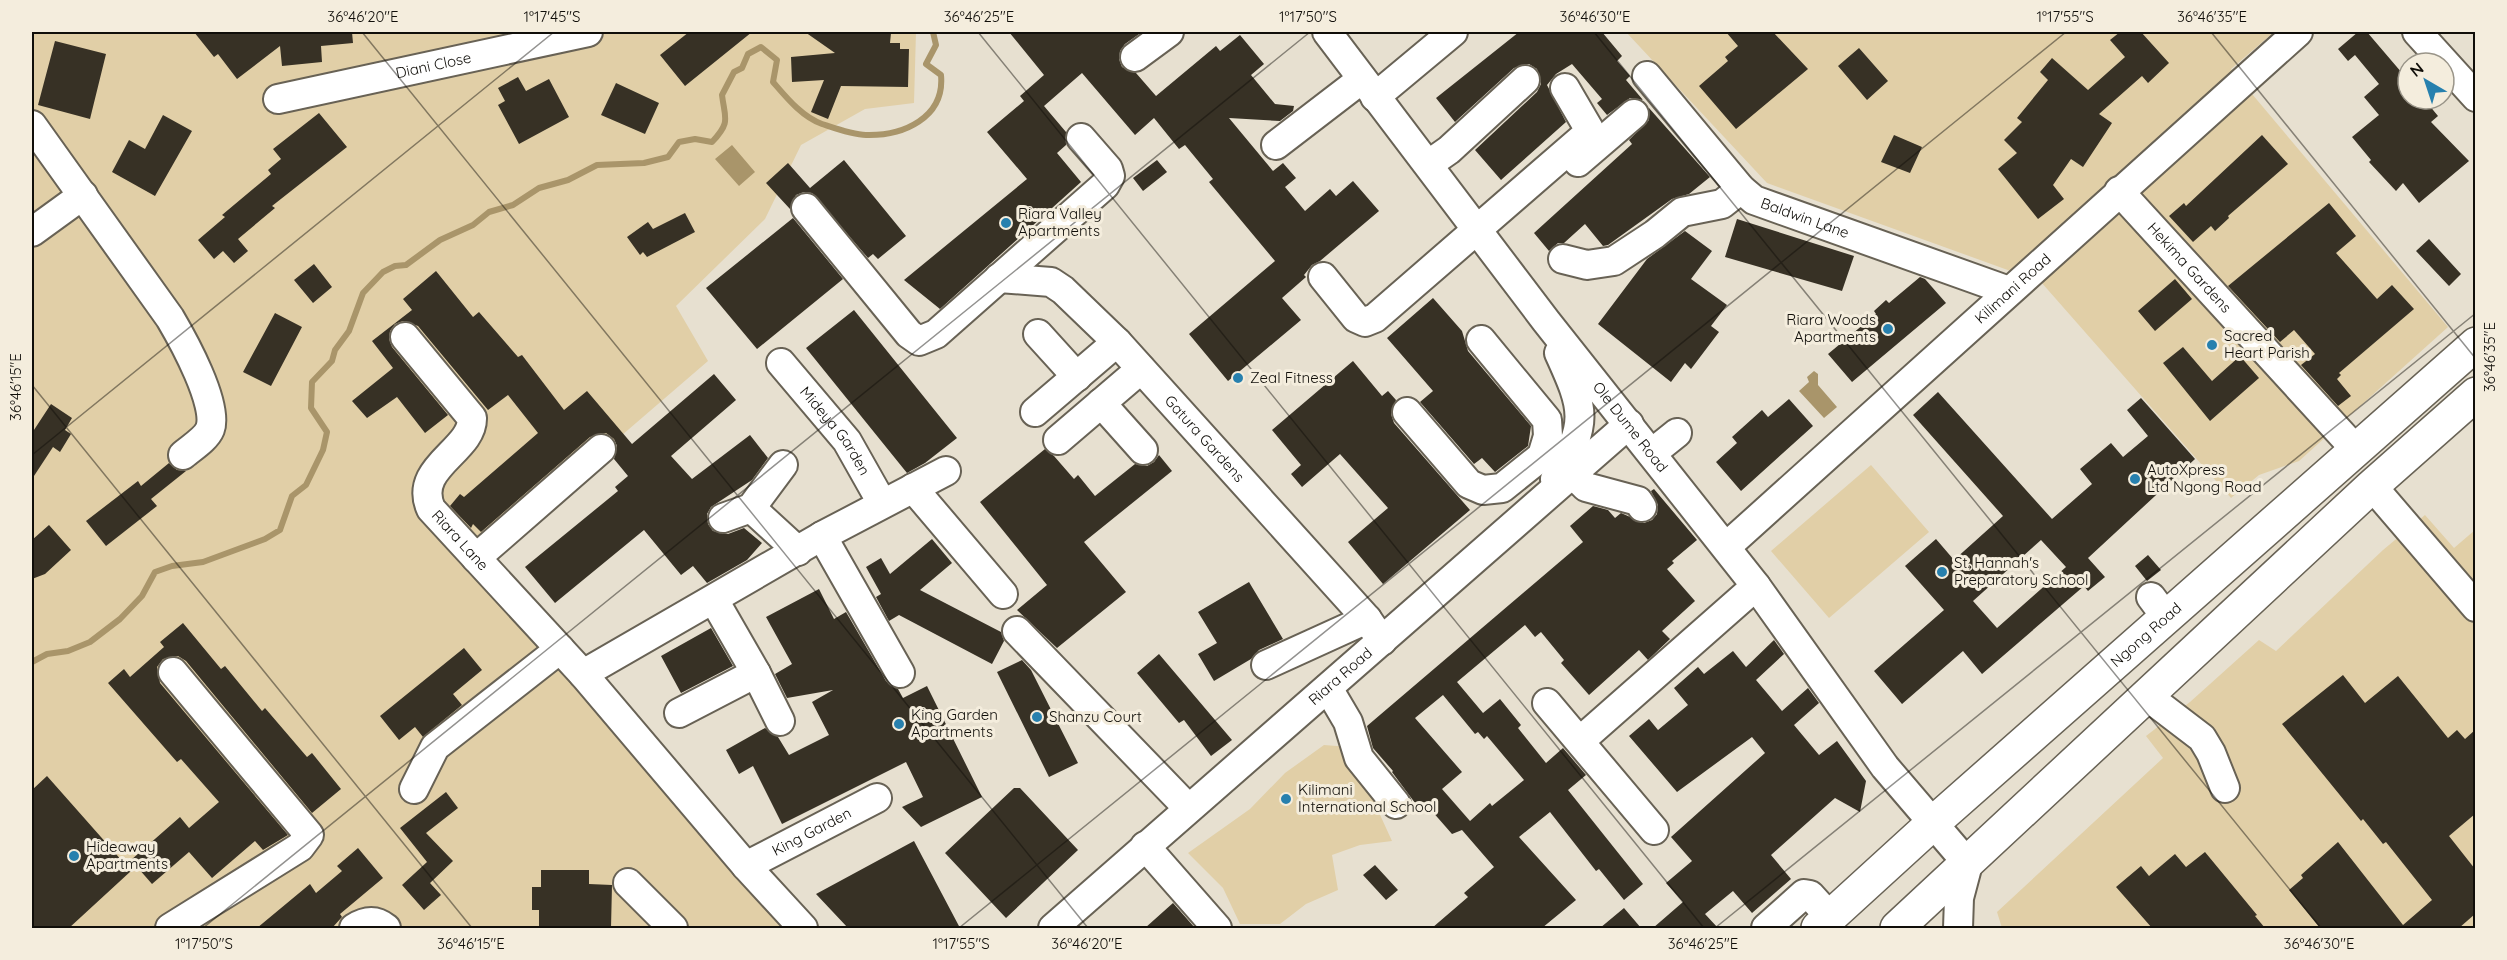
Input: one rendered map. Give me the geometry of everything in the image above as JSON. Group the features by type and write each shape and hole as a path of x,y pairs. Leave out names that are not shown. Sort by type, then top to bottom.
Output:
{"main road":[{"name":"Ngong Road","path":"1824,923 1932,824 2158,607 2357,451 2475,344"},
{"path":"1897,928 2372,486 2475,394"}],"street":[{"name":"Diani Close","path":"278,99 588,32"},
{"path":"1135,57 1169,32"},
{"name":"Ole Dume Road","path":"1326,32 1429,164 1546,321 1756,586 1885,767 1968,864"},
{"path":"1276,145 1454,32"},
{"name":"Kilimani Road","path":"1726,547 2298,32"},
{"path":"2417,32 2475,97"},
{"name":"Baldwin Lane","path":"1647,76 1741,189 1768,207 1908,253 2009,291"},
{"path":"1429,164 1449,150 1525,80"},
{"path":"1481,236 1586,135 1589,129 1565,88"},
{"path":"1323,277 1356,318 1365,322 1384,311 1481,236 1634,114"},
{"path":"32,125 170,318 184,342 207,398 212,422 209,432 183,455"},
{"path":"806,208 909,334 919,341 936,334 1105,185 1110,176 1108,169 1081,138"},
{"path":"1563,259 1587,265 1614,261 1655,234 1682,212 1722,204 1741,189"},
{"name":"Hekima Gardens","path":"2119,191 2357,451"},
{"path":"32,232 83,195"},
{"name":"Gatura Gardens","path":"999,278 1051,282 1118,342 1375,630"},
{"path":"1543,499 1571,453 1580,428 1581,408 1546,321"},
{"path":"1038,334 1077,377"},
{"name":"Riara Lane","path":"405,338 472,418 471,428 441,464 427,487 426,498 431,509 583,674 746,866 803,928"},
{"path":"1407,412 1469,484 1483,490 1502,488 1542,456 1548,436 1547,420 1481,340"},
{"path":"1035,412 1118,342"},
{"name":"Mideya Garden","path":"781,363 847,441 882,503"},
{"path":"1058,440 1141,369"},
{"path":"1101,403 1143,450"},
{"name":"Riara Road","path":"1053,928 1328,688 1375,630 1503,534 1629,424"},
{"path":"1652,453 1677,433"},
{"path":"476,558 601,448"},
{"path":"723,518 751,508 783,465"},
{"path":"583,674 822,536 946,471"},
{"path":"1573,474 1587,487 1638,501 1642,507"},
{"path":"2372,486 2475,607"},
{"path":"913,488 1003,594"},
{"path":"1502,488 1503,534"},
{"path":"751,508 798,551"},
{"path":"822,536 900,673"},
{"path":"1580,741 1756,586"},
{"path":"714,600 756,673 780,721"},
{"path":"1266,664 1375,630"},
{"path":"1017,631 1188,808"},
{"path":"414,789 435,747 560,649"},
{"path":"173,672 309,835 300,847 178,926"},
{"path":"680,713 756,673"},
{"path":"1328,688 1348,722 1359,759 1396,804"},
{"path":"2147,696 2202,738 2211,753 2225,788"},
{"path":"1547,703 1654,830"},
{"name":"King Garden","path":"746,866 877,798"},
{"path":"1145,846 1216,928"},
{"path":"1958,928 1959,898 1968,864"},
{"path":"628,883 673,928"},
{"path":"1766,928 1804,894 1810,895 1824,923"},
{"path":"354,928 367,922 380,923 386,928"}],"shaded area":[{"path":"32,32 916,32 914,103 865,109 801,145 765,219 676,306 708,361 470,566 794,928 32,928"},
{"path":"1626,32 2274,32 2231,69 2448,327 2299,461 2259,475 2231,498 2041,282 1767,183"},
{"path":"732,145 755,172 739,186 715,159"},
{"path":"1814,371 1818,374 1818,385 1837,407 1824,418 1799,391 1809,382 1807,377"},
{"path":"1871,465 1929,532 1829,618 1771,551"},
{"path":"2425,515 2454,548 2475,530 2475,928 2002,928 1997,912 2163,758 2146,736 2190,702 2259,640 2276,651 2383,550"},
{"path":"1324,745 1349,747 1392,841 1360,845 1332,855 1338,890 1306,904 1280,924 1240,924 1223,888 1188,853 1250,809 1285,773"}],"building":[{"path":"194,32 352,32 353,43 321,46 322,62 282,66 280,46 237,79 218,54 214,57"},
{"path":"689,32 752,32 685,86 660,55"},
{"path":"805,32 891,33 890,43 900,43 900,49 909,49 908,87 841,86 828,119 811,112 824,80 792,82 791,57 835,53"},
{"path":"1009,32 1142,32 1125,44 1120,51 1119,59 1122,67 1136,73 1156,96 1216,46 1220,51 1240,35 1264,64 1251,75 1275,104 1294,106 1293,111 1280,121 1229,118 1273,171 1283,163 1296,178 1285,187 1305,211 1330,189 1336,196 1353,181 1379,211 1320,261 1312,265 1304,275 1306,277 1282,298 1301,320 1228,381 1189,334 1275,261 1209,182 1213,179 1185,145 1179,149 1154,118 1135,135 1082,73 1044,106 1066,132 1066,145 1057,153 1081,182 940,309 904,280 1027,179 987,132 1024,101 1020,96 1044,75"},
{"path":"1519,32 1602,32 1622,56 1617,61 1630,76 1626,80 1643,100 1630,98 1607,115 1597,103 1602,99 1572,64 1556,74 1547,85 1566,122 1501,180 1475,150 1537,92 1541,84 1537,69 1529,64 1514,68 1455,122 1436,98"},
{"path":"1726,32 1773,32 1808,69 1736,129 1699,86 1728,61 1725,57 1738,46"},
{"path":"2120,32 2141,32 2169,63 2148,83 2142,76 2099,114 2112,123 2083,167 2071,159 2053,185 2064,199 2038,219 1998,169 2017,153 2004,140 2022,122 2017,118 2048,80 2040,72 2052,58 2088,90 2125,57 2110,40"},
{"path":"2358,32 2367,32 2396,66 2396,111 2434,111 2438,116 2431,122 2469,161 2419,203 2403,183 2396,191 2369,162 2371,160 2352,137 2379,115 2364,97 2379,84 2355,55 2348,61 2338,49"},
{"path":"55,41 106,54 90,119 38,105"},
{"path":"1859,48 1888,81 1867,100 1838,66"},
{"path":"518,77 526,91 549,79 569,117 519,144 498,105 505,101 498,88"},
{"path":"616,83 659,103 645,134 601,115"},
{"path":"1649,108 1710,177 1689,194 1672,199 1608,245 1603,246 1585,224 1564,243 1558,243 1549,251 1534,233 1632,144 1629,140 1649,120"},
{"path":"319,113 347,147 272,206 275,208 238,239 248,251 234,263 223,251 214,259 198,240 225,217 222,215 271,174 268,170 281,159 273,149"},
{"path":"163,115 192,131 155,196 112,172 129,140 145,149"},
{"path":"1894,135 1922,147 1910,173 1881,162"},
{"path":"2262,135 2288,164 2228,216 2229,218 2215,231 2211,226 2193,242 2169,216 2184,203 2186,206"},
{"path":"844,160 906,236 878,259 873,254 868,258 812,193 804,192 796,195 790,209 766,183 788,163 810,188"},
{"path":"1157,160 1167,172 1143,191 1133,178"},
{"path":"2329,203 2356,236 2336,253 2377,299 2392,285 2414,309 2339,373 2341,375 2337,379 2351,396 2338,406 2301,365 2315,354 2294,330 2280,342 2228,286"},
{"path":"685,213 695,232 647,257 643,252 640,255 627,237 648,222 653,229"},
{"path":"793,218 843,279 757,349 706,288"},
{"name":"Riara Woods Apartments","path":"1737,219 1854,256 1842,291 1725,257"},
{"path":"1685,231 1712,251 1691,279 1727,305 1711,326 1719,332 1691,369 1685,363 1671,382 1598,324 1647,259"},
{"path":"2429,239 2461,274 2449,286 2416,251"},
{"path":"314,264 332,287 313,303 294,280"},
{"path":"436,271 473,317 479,312 518,357 522,355 564,410 587,391 632,444 714,374 736,400 671,456 692,479 750,435 768,458 752,480 711,507 707,514 708,524 713,531 728,534 744,528 762,543 747,560 707,583 693,566 681,575 644,530 555,603 525,567 618,491 615,487 628,476 614,459 617,446 614,439 606,433 590,437 481,532 473,524 471,528 450,506 460,494 464,497 538,433 508,395 488,410 418,326 403,321 395,324 390,331 389,339 392,347 448,415 425,433 397,397 367,418 352,401 393,368 372,341 412,310 403,299"},
{"name":"Riara Woods Apartments","path":"1920,277 1925,279 1946,303 1852,382 1828,354 1876,314 1874,311 1886,300 1889,303"},
{"path":"2175,279 2192,299 2155,331 2138,311"},
{"path":"1433,298 1462,331 1468,351 1531,426 1528,446 1495,472 1482,458 1474,464 1420,402 1433,391 1387,338"},
{"path":"854,310 957,438 925,463 907,473 806,348"},
{"path":"275,313 302,327 271,386 243,372"},
{"path":"2183,347 2212,381 2240,356 2259,378 2210,421 2163,363"},
{"path":"1353,361 1382,396 1388,391 1396,400 1391,414 1394,423 1470,510 1383,584 1348,542 1388,508 1340,454 1302,487 1291,474 1301,465 1272,430"},
{"path":"1938,392 2052,519 2092,484 2080,469 2111,443 2123,457 2148,436 2127,410 2141,398 2195,459 2088,558 2105,577 2088,591 2084,586 1982,674 1963,651 1902,704 1874,671 1944,610 1905,566 1936,539 1954,560 2003,516 1913,415","holes":["2041,540 2066,567 1997,628 1973,601"]},
{"path":"1789,399 1813,426 1741,491 1716,462 1737,443 1732,437 1762,410 1768,417"},
{"path":"51,404 72,418 65,430 71,434 60,452 53,447 32,479 32,433"},
{"path":"1045,449 1074,479 1078,475 1095,496 1135,464 1147,466 1159,455 1172,471 1084,542 1126,592 1057,648 1017,610 1047,585 980,502"},
{"path":"169,463 177,470 186,471 151,499 157,506 106,546 86,521 138,481 141,486"},
{"path":"1654,489 1697,540 1672,561 1674,563 1667,569 1695,601 1662,631 1670,639 1648,660 1639,650 1589,695 1561,663 1564,660 1541,632 1535,637 1525,625 1457,682 1483,713 1500,699 1521,725 1518,728 1546,763 1563,748 1586,775 1568,790 1643,884 1624,900 1599,869 1596,871 1550,812 1519,837 1576,900 1542,928 1432,928 1468,897 1464,893 1494,867 1462,830 1452,834 1424,802 1418,807 1393,771 1373,748 1367,726 1583,542 1570,526 1593,506 1608,510 1615,518 1621,513 1644,523 1652,520 1657,514 1658,505 1651,491","holes":["1443,695 1475,734 1478,732 1484,739 1487,736 1524,780 1492,806 1490,803 1470,821 1442,789 1462,772 1415,718"]},
{"path":"49,525 71,550 45,574 32,579 32,540"},
{"path":"932,539 952,563 920,590 1001,632 1004,641 992,664 899,615 889,621 876,597 881,594 866,567 881,558 890,574"},
{"path":"2148,555 2161,570 2147,581 2135,566"},
{"path":"1249,582 1283,639 1259,650 1251,659 1214,681 1198,654 1217,643 1198,612"},
{"path":"819,589 834,619 846,612 886,681 898,689 903,698 927,686 982,797 921,827 902,807 923,797 906,762 782,824 753,766 739,774 726,750 765,728 778,737 789,755 829,735 812,702 833,690 787,698 775,674 792,664 766,617"},
{"path":"183,623 221,669 225,666 262,711 265,708 307,757 312,753 341,789 312,813 186,661 178,656 163,659 157,667 160,683 288,835 263,850 255,841 212,878 189,852 152,884 131,860 180,817 189,828 219,802 181,759 177,762 108,683 124,669 130,677 164,647 160,642"},
{"path":"711,628 733,666 681,693 661,656"},
{"path":"1774,640 1784,654 1756,680 1782,711 1808,688 1819,703 1794,725 1819,755 1837,741 1866,781 1860,812 1835,798 1771,855 1791,879 1752,913 1733,891 1705,914 1718,928 1653,928 1683,902 1666,883 1692,861 1671,837 1765,753 1752,737 1677,792 1629,736 1649,719 1658,730 1688,705 1674,688 1698,667 1704,674 1733,651 1746,667"},
{"path":"464,648 482,670 453,694 462,705 423,737 415,727 399,740 380,716"},
{"path":"1159,654 1232,740 1211,756 1184,720 1179,723 1137,673"},
{"name":"Shanzu Court","path":"1022,660 1031,670 1078,763 1049,777 997,672"},
{"path":"2343,675 2365,703 2398,676 2448,738 2457,730 2465,739 2475,730 2475,814 2449,836 2475,869 2475,914 2459,928 2320,928 2289,890 2303,878 2301,875 2338,842 2403,925 2432,900 2386,842 2383,844 2363,819 2361,821 2282,724"},
{"name":"Hideaway Apartments","path":"47,776 131,871 69,928 32,928 32,790"},
{"path":"1014,788 1020,788 1078,850 1006,918 945,853"},
{"path":"446,792 458,808 426,833 453,861 430,883 441,895 424,910 402,885 427,862 400,828"},
{"path":"914,841 960,928 848,928 816,894"},
{"path":"358,848 383,878 340,914 342,917 332,928 257,928 310,884 316,893 342,871 337,866"},
{"path":"2205,852 2265,928 2152,928 2116,887 2141,866 2149,876 2175,854 2186,867"},
{"path":"1375,865 1398,890 1386,900 1363,875"},
{"path":"541,870 589,870 589,884 612,885 611,928 539,928 539,910 532,910 532,887 541,887"},
{"path":"1173,903 1195,928 1145,928"},
{"path":"1624,908 1641,928 1600,928"}],"waterway":[{"path":"32,662 47,654 68,651 90,642 120,619 142,596 155,572 172,566 203,562 265,539 280,530 292,496 306,485 323,450 327,432 311,408 312,382 332,361 335,350 349,331 363,293 383,272 395,266 406,265 440,240 473,225 489,212 513,205 539,188 568,180 597,165 644,163 668,157 679,142 695,139 712,142 724,125 722,95 734,72 742,68 748,54 761,47 777,60 773,82 795,106 815,121 861,135 894,132 907,128 919,122 929,113 936,103 940,90 941,75 926,64 936,45 933,32"}],"place":[{"name":"Riara Valley Apartments","path":"1006,223"},
{"name":"Riara Woods Apartments","path":"1888,329"},
{"name":"Sacred Heart Parish","path":"2212,345"},
{"name":"Zeal Fitness","path":"1238,378"},
{"name":"AutoXpress Ltd Ngong Road","path":"2135,479"},
{"name":"St. Hannah's Preparatory School","path":"1942,572"},
{"name":"Shanzu Court","path":"1037,717"},
{"name":"King Garden Apartments","path":"899,724"},
{"name":"Kilimani International School","path":"1286,799"},
{"name":"Hideaway Apartments","path":"74,856"}]}
